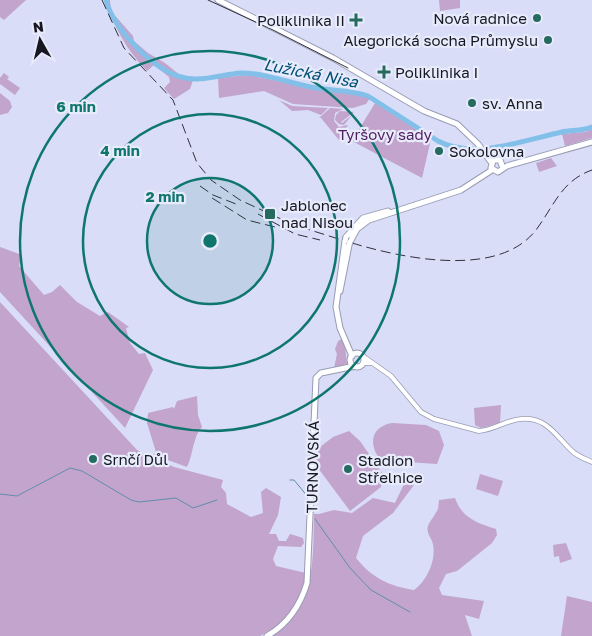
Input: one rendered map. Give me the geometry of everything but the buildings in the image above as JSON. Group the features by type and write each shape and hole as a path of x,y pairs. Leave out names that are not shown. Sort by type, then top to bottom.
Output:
{"main road":[{"path":"218,0 333,58 424,111 457,124 482,149 491,166 498,172 504,166 592,142"},
{"path":"355,366 353,350 343,331 339,313 346,245 356,224 365,217 408,207 461,190 499,160 504,166"},
{"path":"353,357 374,364 395,380 416,409 428,416 479,431 515,420 536,420 552,428 574,453 592,462"},
{"path":"344,370 353,357"},
{"name":"TURNOVSKÁ","path":"267,636 287,621 302,599 309,570 314,386 319,374 344,370 364,360"}],"green space":[{"path":"0,0 26,0 4,20 0,17"},
{"path":"104,0 110,0 111,11 133,36 134,41 148,53 165,63 181,76 194,77 190,89 174,99 164,88 170,82 169,77 154,65 147,71 133,55 112,20"},
{"path":"439,0 460,0 460,8 440,11"},
{"path":"4,73 9,77 7,79 20,88 15,95 0,84 0,78"},
{"path":"246,75 298,86 357,94 370,98 366,104 353,108 293,104 264,91 219,98 218,78"},
{"path":"0,93 10,101 12,107 8,113 0,115"},
{"path":"279,100 292,106 328,108 321,115 308,110 292,111"},
{"name":"Tyršovy sady","path":"375,103 431,139 422,178 352,141"},
{"path":"330,108 343,109 335,113 334,121 339,127 348,125 339,140 319,118"},
{"path":"340,111 354,112 341,122 352,115 344,125 339,124 335,120 336,115"},
{"path":"592,129 592,138 565,146 562,134 585,132"},
{"path":"551,158 557,166 539,172 536,163"},
{"path":"0,247 22,255 19,266 44,295 52,292 60,285 77,302 100,316 108,312 129,327 126,328 130,343 139,354 145,353 153,370 125,428 0,292"},
{"path":"0,302 137,450 151,457 156,452 147,423 148,413 173,407 174,409 177,401 197,396 198,415 202,427 197,435 187,467 165,459 161,461 174,467 223,480 221,487 226,493 227,504 251,517 263,513 261,492 266,488 281,497 278,515 269,534 276,534 279,541 286,541 290,534 303,538 304,543 301,547 278,546 273,559 276,566 306,573 297,602 278,625 260,636 0,636"},
{"path":"342,339 345,346 347,364 334,368 337,354 335,349 338,341"},
{"path":"501,405 500,423 481,428 475,425 474,408"},
{"path":"392,423 426,425 439,431 444,445 437,464 378,460 374,450 373,438 380,428"},
{"name":"Stadion Střelnice","path":"349,431 360,441 382,473 381,487 350,511 315,464 316,450 333,437"},
{"path":"480,474 503,481 498,496 476,489"},
{"path":"404,484 414,485 393,513 363,536 356,558 368,571 382,580 414,590 427,575 434,555 428,528 438,509 439,500 455,498 466,515 477,522 496,529 497,535 492,543 457,571 446,574 439,588 442,595 484,601 479,619 465,615 472,636 273,636 287,625 305,597 312,565 314,514 334,510 352,513 373,498 395,503"},
{"path":"566,543 572,559 560,563 559,556 554,557 553,545"},
{"path":"567,596 592,602 592,636 561,636"}],"waterway":[{"name":"Lužická Nisa","path":"106,0 110,11 125,35 146,57 170,73 188,79 251,73 316,88 362,94 438,141 467,149 499,147 592,127"},
{"path":"0,494 17,496 70,468 82,471 131,500 139,502 176,498 193,508 217,500"},
{"path":"290,480 294,480 308,497"},
{"path":"315,519 350,568 371,590 410,612"}],"tram line":[{"path":"208,0 348,68"}],"railway":[{"path":"102,0 124,48 173,100 197,163 211,180 240,200 294,225 342,240"},
{"path":"352,243 396,254 422,258 474,260 498,255 519,245 536,230 565,187 581,175 592,170"},
{"path":"200,186 213,195 236,204"},
{"path":"212,198 247,220 275,227"},
{"path":"258,214 295,234 320,240"}],"place":[{"name":"Nová radnice","path":"537,18"},
{"name":"Poliklinika II","path":"356,20"},
{"name":"Alegorická socha Průmyslu","path":"548,40"},
{"name":"Poliklinika I","path":"384,72"},
{"name":"sv. Anna","path":"472,103"},
{"name":"Sokolovna","path":"439,151"},
{"name":"Jablonec nad Nisou","path":"270,214"},
{"name":"Srnčí Důl","path":"93,459"},
{"name":"Stadion Střelnice","path":"348,469"}]}
